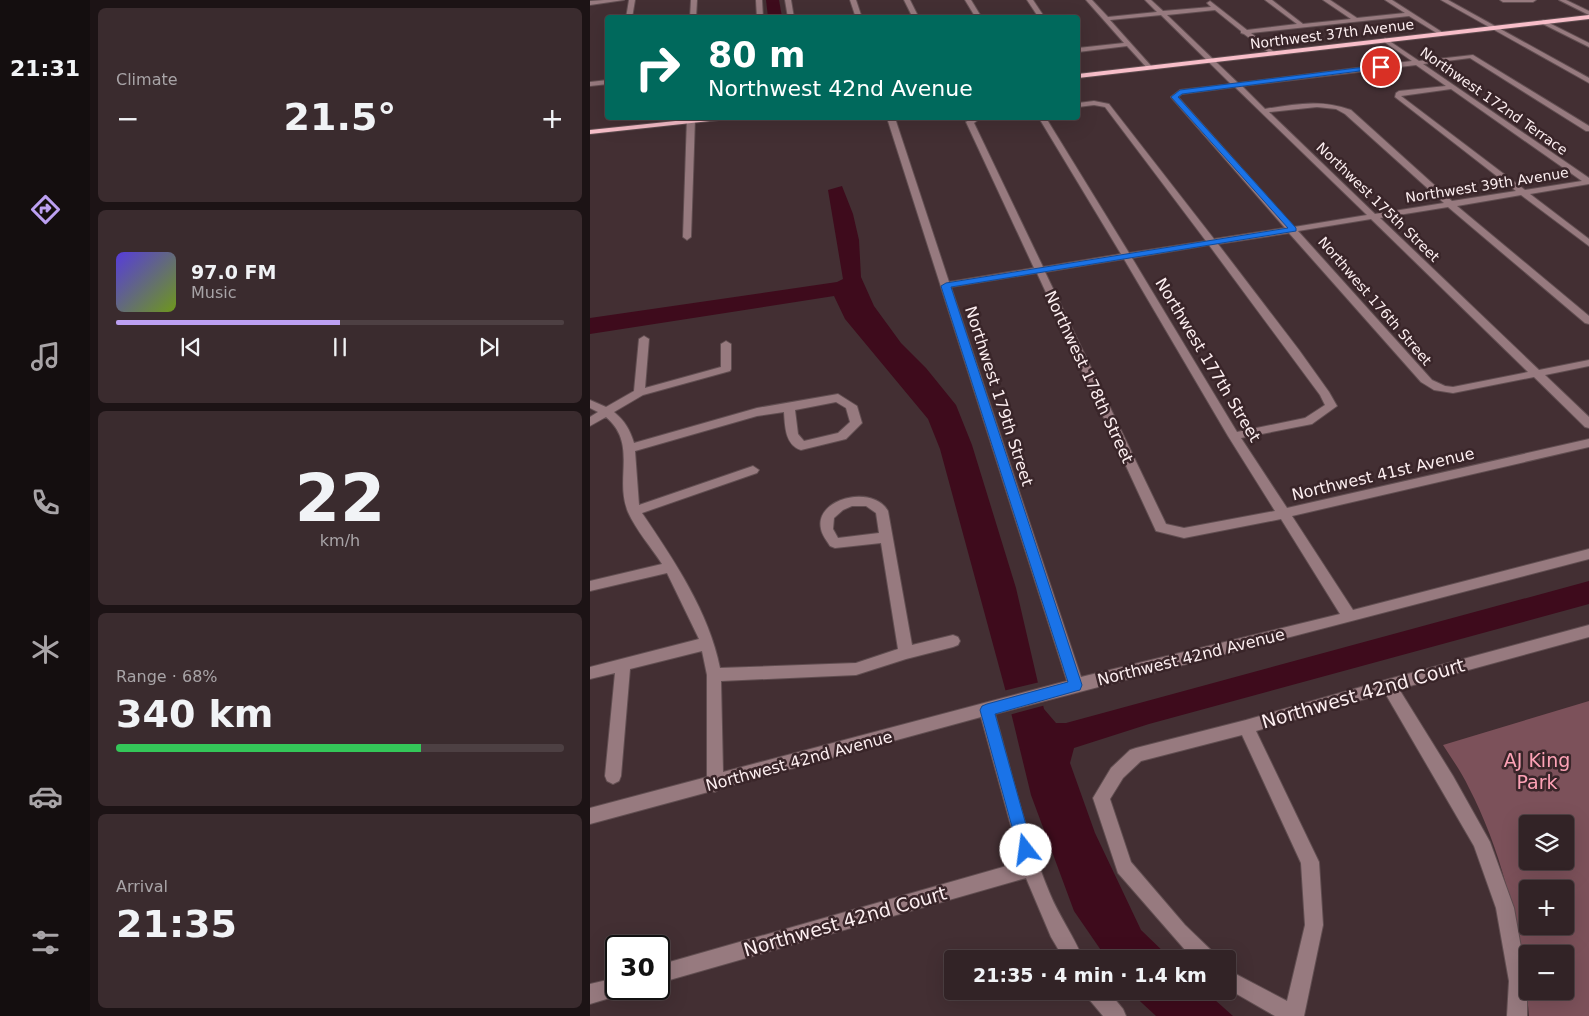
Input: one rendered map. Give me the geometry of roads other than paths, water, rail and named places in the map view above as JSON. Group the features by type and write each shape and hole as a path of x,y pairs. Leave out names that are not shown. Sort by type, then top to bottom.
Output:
{"main road":[{"name":"Northwest 37th Avenue","path":"1080,76 1589,17"},
{"path":"590,132 683,120"}],"street":[{"path":"590,3 621,0"},
{"path":"630,15 632,0"},
{"path":"693,15 694,0"},
{"path":"759,0 760,15"},
{"path":"788,0 790,15"},
{"path":"853,0 858,15"},
{"path":"908,0 915,15"},
{"path":"968,0 977,15"},
{"path":"1030,0 1040,15"},
{"path":"1089,0 1150,68"},
{"name":"Northwest 175th Street","path":"1148,0 1589,424"},
{"path":"1206,0 1243,32 1272,53"},
{"path":"1268,0 1301,25"},
{"path":"1326,0 1355,19"},
{"path":"1388,0 1442,34"},
{"path":"1444,0 1589,81"},
{"path":"1503,0 1532,0"},
{"path":"1562,0 1589,12"},
{"path":"1106,19 1215,8"},
{"path":"1243,32 1411,14"},
{"path":"1543,22 1589,45"},
{"name":"Northwest 172nd Terrace","path":"1385,40 1589,182"},
{"path":"1080,50 1129,44"},
{"path":"1236,85 1471,56 1589,129"},
{"path":"1575,72 1589,71"},
{"path":"590,84 605,82"},
{"name":"Northwest 176th Street","path":"1236,85 1176,94 1174,97 1425,380 1440,389 1453,390 1536,374"},
{"path":"1451,87 1399,93 1398,96 1589,243"},
{"path":"1080,105 1094,103 1107,105 1295,352 1325,394 1331,406 1308,421 1234,436"},
{"path":"1263,111 1321,104 1335,106 1348,112 1451,205 1589,321"},
{"path":"687,237 691,120"},
{"name":"Northwest 179th Street","path":"892,120 1076,685"},
{"name":"Northwest 178th Street","path":"973,120 1039,270 1161,528 1184,533"},
{"name":"Northwest 177th Street","path":"1043,120 1128,256 1234,436 1350,617"},
{"name":"Northwest 39th Avenue","path":"946,286 1589,182"},
{"path":"639,393 644,339"},
{"path":"590,422 639,393 726,369 726,344"},
{"path":"1536,374 1589,363"},
{"path":"630,448 757,412 789,408 838,398 850,406 856,423 842,436 801,446 792,435 789,408"},
{"path":"590,404 616,418 624,427 630,448 631,502 634,511 671,567 708,643 714,675 715,784"},
{"name":"Northwest 41st Avenue","path":"1184,533 1283,514 1589,443"},
{"path":"634,511 753,470"},
{"path":"887,537 906,653"},
{"name":"Northwest 42nd Avenue","path":"590,816 715,784 1076,685 1350,617 1589,554"},
{"path":"590,586 671,567"},
{"name":"Northwest 42nd Court","path":"1197,950 1124,867 1101,798 1117,773 1136,755 1246,727 1388,684 1589,631"},
{"path":"714,675 856,669 906,653 953,641"},
{"path":"590,673 708,643"},
{"path":"613,776 623,664"},
{"path":"1388,684 1447,780 1481,842 1505,908 1518,981 1517,1016"},
{"path":"987,710 1030,868 1058,933 1068,950"},
{"path":"1236,984 1293,1016 1314,926 1310,862 1246,727"},
{"name":"Northwest 42nd Court","path":"670,971 1030,868"},
{"path":"590,994 605,990"},
{"path":"1102,1000 1116,1016"}],"park label":[{"name":"AJ King Park","path":"1537,771"}]}
